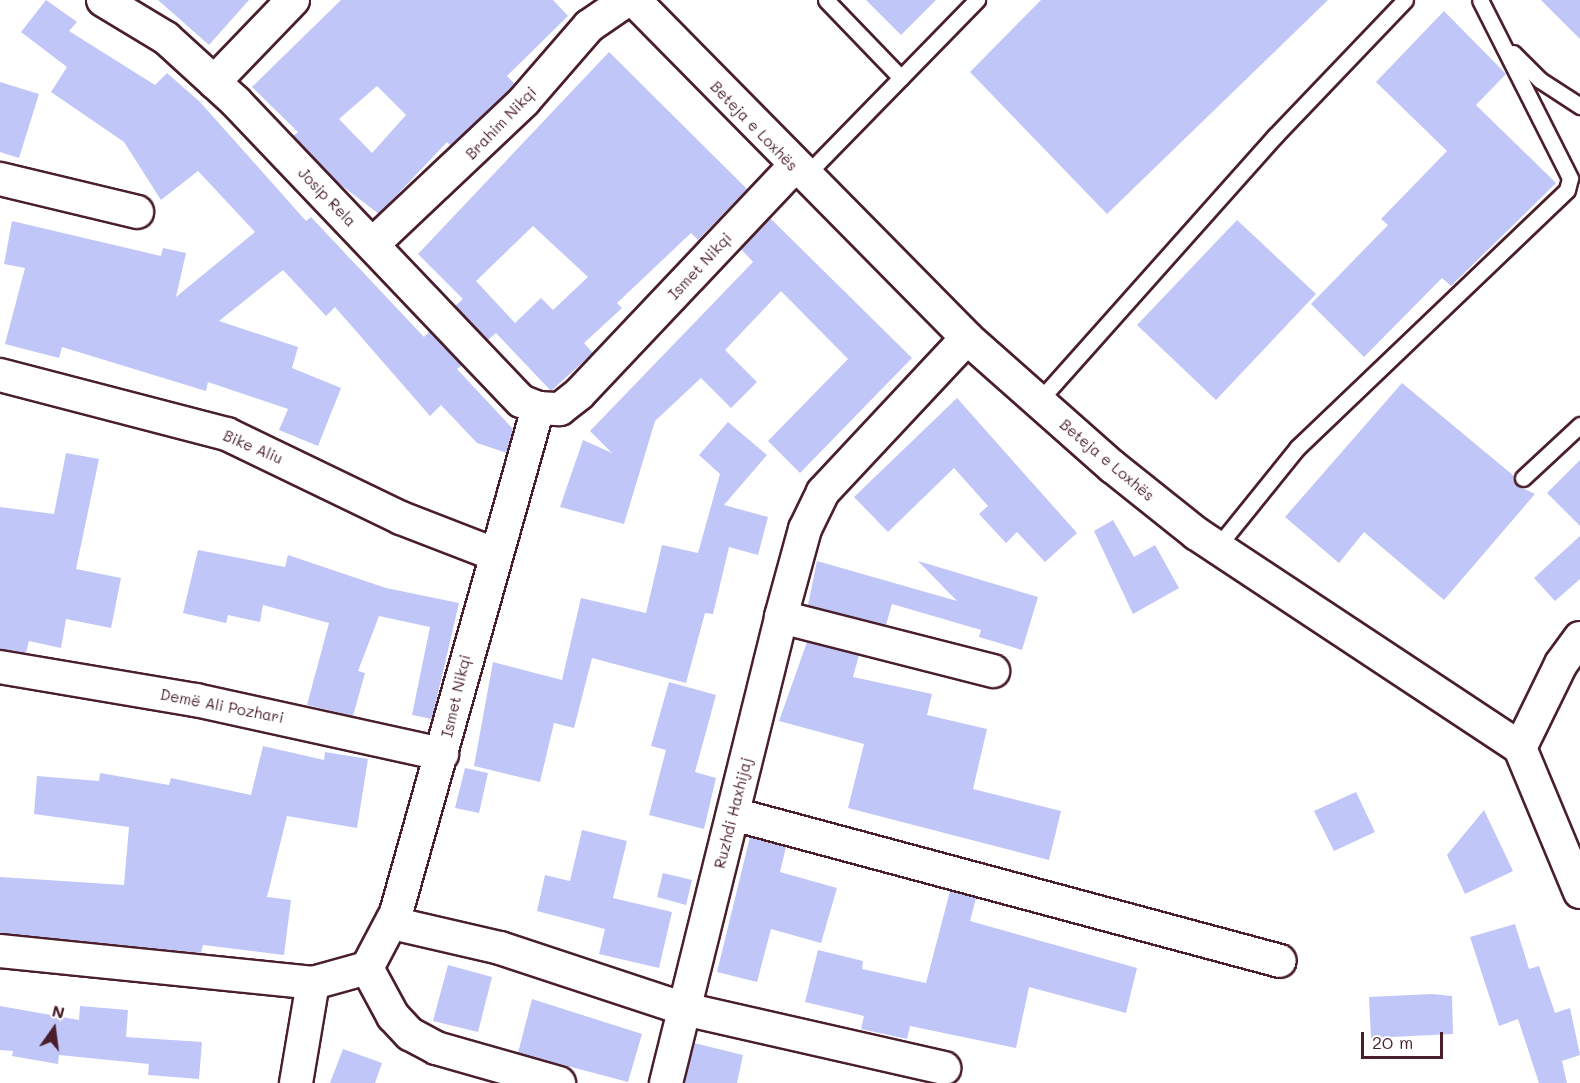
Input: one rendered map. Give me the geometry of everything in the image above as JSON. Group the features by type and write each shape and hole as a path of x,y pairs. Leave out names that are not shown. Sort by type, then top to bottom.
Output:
{"street":[{"name":"Josip Rela","path":"103,0 166,38 214,82 373,244 521,402 538,408"},
{"path":"214,82 293,0"},
{"name":"Brahim Nikqi","path":"373,244 524,101 589,26 627,0"},
{"name":"Beteja e Loxhës","path":"634,0 799,172 967,338 1122,475 1218,546 1520,748"},
{"name":"Ismet Nikqi","path":"367,968 392,923 442,754 494,554 524,470 538,408 560,409 579,394 799,172"},
{"path":"0,179 136,212"},
{"name":"Ruzhdi Haxhijaj","path":"666,1083 781,617 805,529 823,492 967,338"},
{"name":"Bike Aliu","path":"0,375 227,434 401,518 494,554"},
{"path":"781,617 993,671"},
{"path":"1580,638 1561,664 1520,748 1580,892"},
{"name":"Demë Ali Pozhari","path":"0,667 196,700 442,754"},
{"path":"733,814 1280,961"},
{"path":"392,923 500,948 684,1009 944,1068"},
{"path":"0,951 313,983 367,968 393,1017 410,1034 436,1048 559,1083"},
{"path":"296,1083 313,983"}],"lane":[{"path":"826,0 901,78"},
{"path":"799,172 901,78 977,0"},
{"path":"1038,402 1275,136 1405,0"},
{"path":"1218,546 1298,448 1568,190 1570,178 1480,0"},
{"path":"1502,42 1539,80 1580,106"},
{"path":"1523,478 1580,425"}],"building":[{"path":"46,0 77,22 69,31 155,85 167,73 200,102 306,221 311,217 424,337 430,331 462,365 457,369 513,429 507,453 477,443 441,405 430,416 335,307 326,316 283,270 219,321 298,347 292,368 341,388 318,446 279,430 288,409 208,382 206,391 62,347 59,358 5,344 25,268 4,264 12,221 161,256 163,248 186,253 176,297 255,232 198,171 161,200 124,142 51,92 67,67 21,32"},
{"path":"158,0 249,0 209,45"},
{"path":"341,0 553,0 568,16 507,76 515,84 451,146 447,142 379,214 337,182 293,136 298,132 252,87","holes":["377,86 406,115 372,153 339,119"]},
{"path":"866,0 936,0 901,35"},
{"path":"1041,0 1328,0 1107,214 970,72"},
{"path":"1541,0 1580,0 1580,39"},
{"path":"1444,11 1506,74 1476,105 1556,183 1451,286 1442,278 1364,357 1311,304 1388,225 1381,219 1447,151 1376,82"},
{"path":"609,52 747,189 698,240 691,233 617,303 622,308 584,343 593,353 551,391 496,333 488,340 455,306 463,299 418,254","holes":["533,226 588,277 553,310 541,298 515,323 476,281"]},
{"path":"0,82 39,94 19,158 0,152"},
{"path":"770,218 912,358 800,473 768,441 848,359 781,291 725,350 757,382 731,408 701,378 655,421 624,524 560,507 583,440 612,453 590,431 753,262 741,249"},
{"path":"1237,220 1316,294 1216,400 1137,325"},
{"path":"1402,383 1514,476 1516,485 1535,494 1444,600 1364,532 1339,563 1285,517"},
{"path":"957,398 1077,533 1045,562 1017,532 1006,543 979,514 988,506 954,468 888,532 854,497"},
{"path":"728,422 767,455 724,505 768,517 758,555 729,547 713,614 705,613 686,683 592,658 574,728 554,723 540,782 474,766 493,662 562,680 581,598 646,613 662,545 698,553 720,474 699,455"},
{"path":"66,453 99,459 76,569 121,578 111,628 66,619 61,648 29,641 26,653 0,649 0,507 54,514"},
{"path":"1580,460 1580,526 1547,493"},
{"path":"1113,520 1134,557 1155,545 1179,588 1133,614 1094,531"},
{"path":"1580,536 1580,579 1555,601 1534,578"},
{"path":"198,550 285,567 288,555 386,588 459,603 432,719 412,715 430,627 379,616 358,671 365,673 353,716 307,705 329,623 263,605 260,622 228,615 226,623 183,613"},
{"path":"817,561 957,601 918,561 1038,597 1022,650 979,637 981,630 892,604 886,625 808,605"},
{"path":"807,642 859,655 853,677 932,694 927,715 987,729 973,789 1061,811 1049,860 848,808 864,744 779,721"},
{"path":"669,682 716,695 695,772 716,778 704,829 649,815 666,750 651,746"},
{"path":"263,746 324,760 325,752 368,759 357,828 287,816 267,897 291,900 284,955 203,945 201,953 0,933 0,877 124,885 129,827 34,814 37,776 99,781 100,773 169,785 171,778 251,795"},
{"path":"465,768 488,773 479,813 455,808"},
{"path":"1356,792 1375,832 1334,851 1314,811"},
{"path":"1484,810 1513,871 1465,894 1447,855"},
{"path":"582,830 627,841 613,898 672,912 659,968 599,954 605,929 537,911 545,875 570,881"},
{"path":"750,837 786,847 780,872 837,888 821,943 771,929 757,982 717,972"},
{"path":"663,873 692,880 686,905 657,897"},
{"path":"950,891 976,898 970,921 1137,968 1126,1013 1029,987 1016,1048 910,1026 907,1039 861,1029 864,1016 805,1002 818,950 863,961 862,969 926,983"},
{"path":"1515,924 1529,969 1539,966 1555,1013 1570,1008 1580,1055 1562,1061 1567,1083 1539,1083 1518,1019 1499,1026 1470,937"},
{"path":"448,965 492,977 478,1032 433,1021"},
{"path":"1432,994 1452,996 1453,1034 1371,1038 1369,997"},
{"path":"532,999 642,1034 628,1082 518,1053"},
{"path":"0,1006 79,1020 80,1006 128,1010 126,1037 202,1042 199,1079 148,1075 149,1064 59,1055 58,1064 12,1056 13,1051 0,1050"},
{"path":"694,1043 743,1055 737,1083 685,1083"},
{"path":"343,1049 382,1063 375,1083 330,1083"}]}
